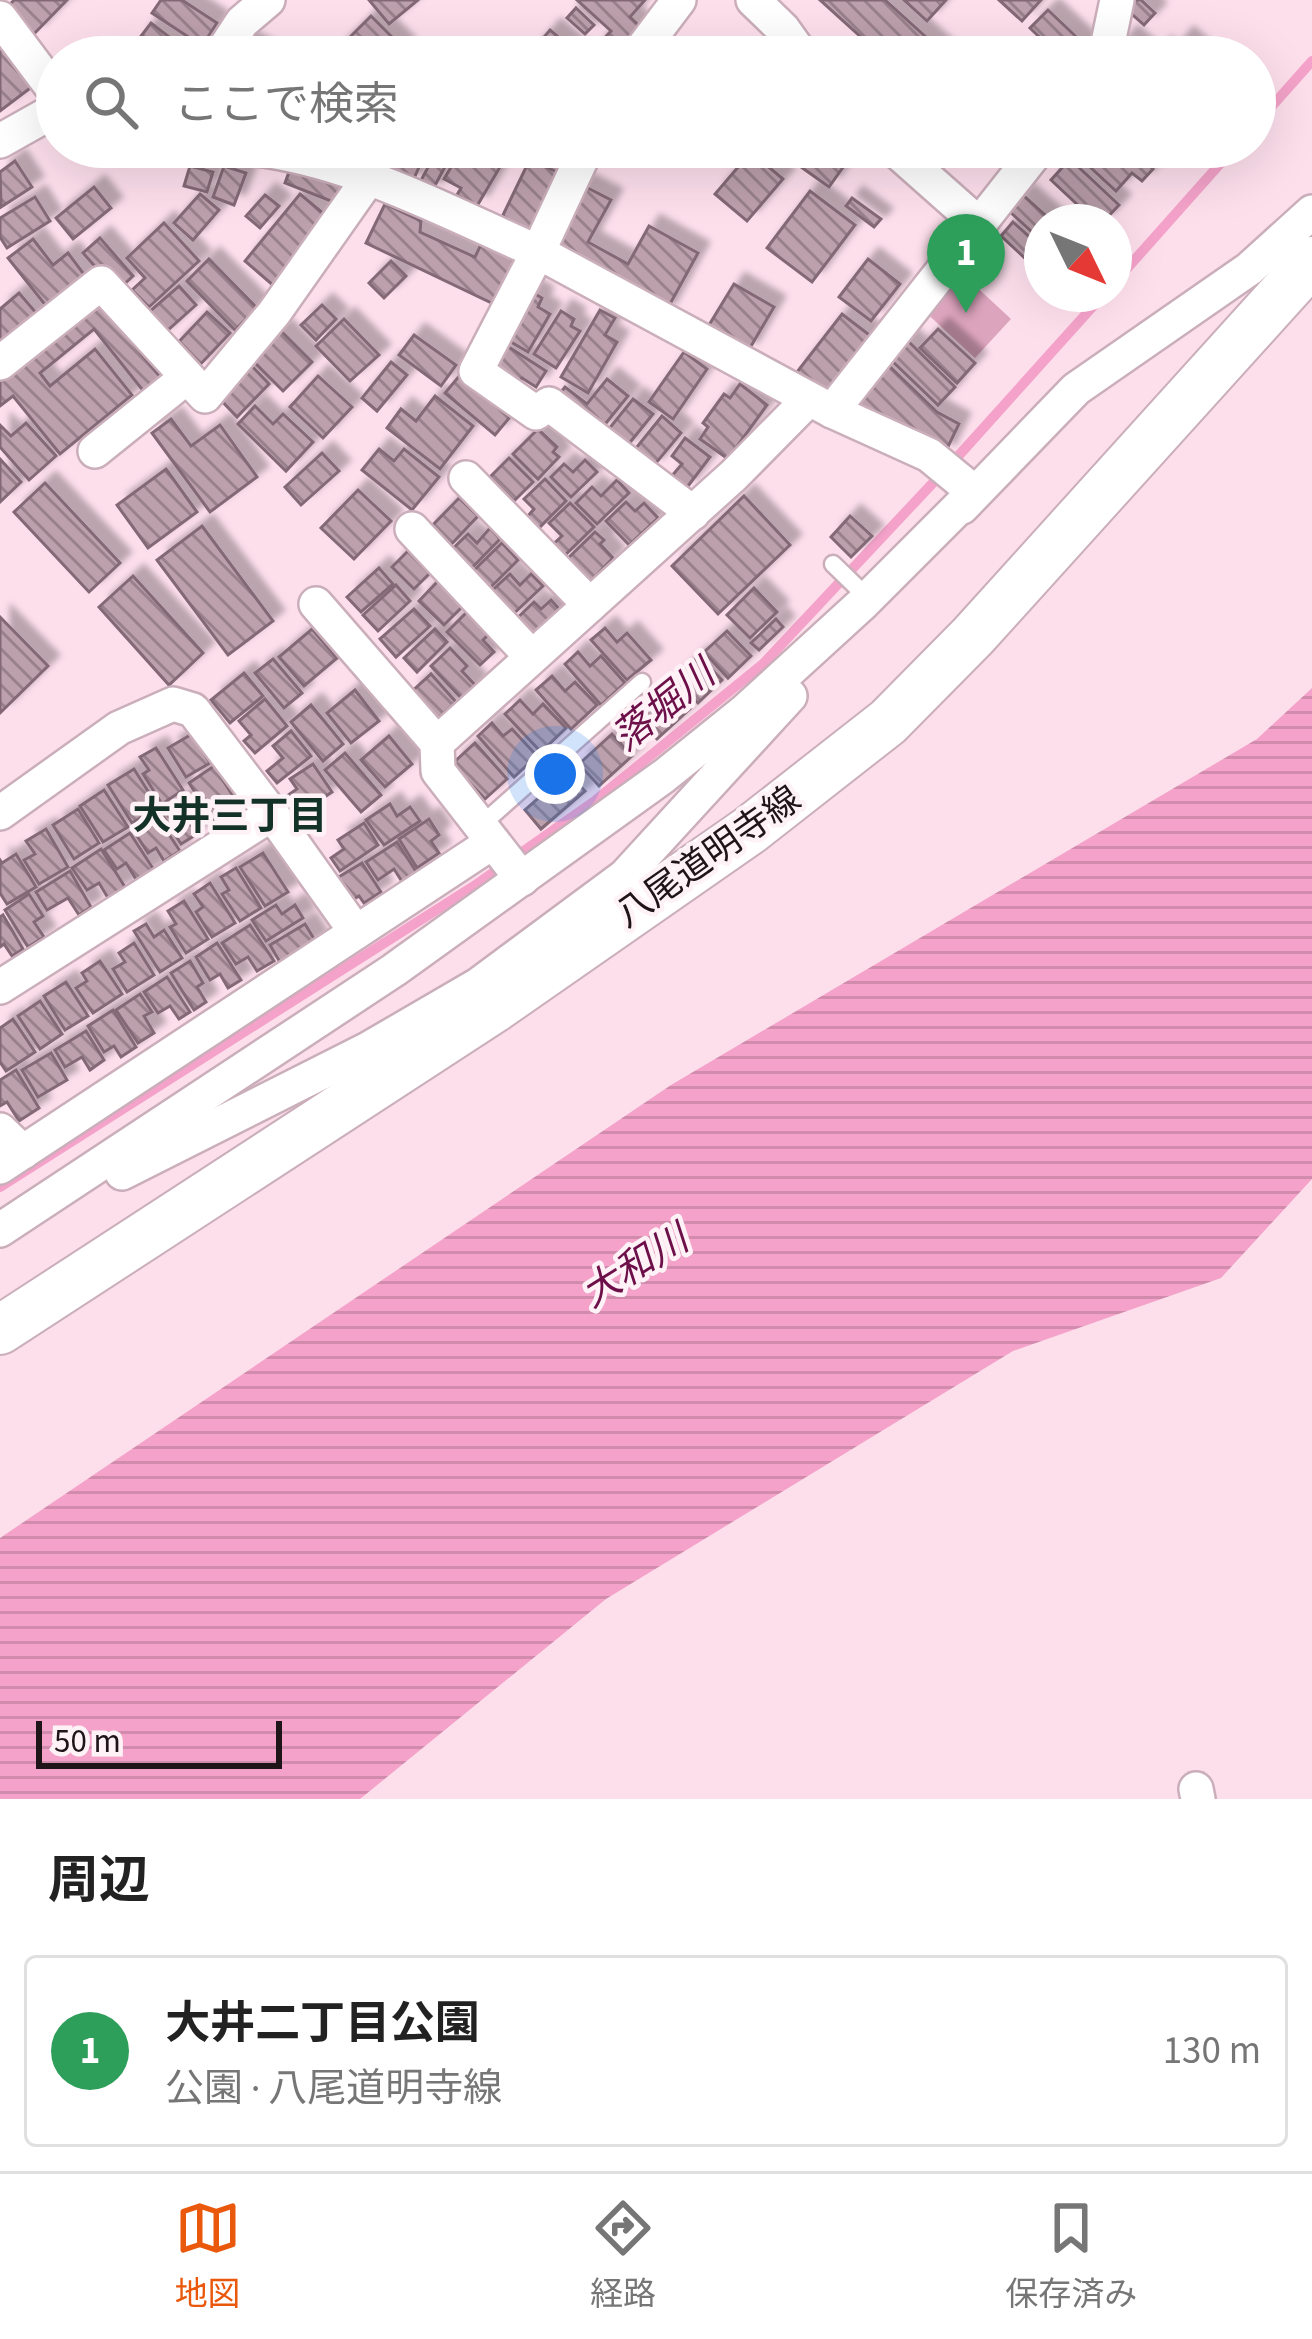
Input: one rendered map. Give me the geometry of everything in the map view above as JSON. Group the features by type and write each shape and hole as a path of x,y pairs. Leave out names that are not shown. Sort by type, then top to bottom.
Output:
{"main road":[{"name":"八尾道明寺線","path":"0,1330 485,997 750,830 888,722 974,636 1312,261"}],"street":[{"path":"233,36 268,0"},
{"path":"652,36 679,0"},
{"path":"754,0 788,36"},
{"path":"1110,36 1118,0"},
{"path":"0,18 36,66"},
{"path":"0,141 36,121"},
{"path":"331,168 369,178 538,251 820,405 929,455 958,478"},
{"path":"577,168 476,371 536,413 549,404 693,513"},
{"path":"916,168 980,224"},
{"path":"437,743 820,405 1024,168"},
{"path":"0,363 101,283 205,396 274,313 369,178"},
{"path":"8,1150 356,932 502,853 664,776 864,593 958,478 1011,459 1076,389 1250,269 1312,212"},
{"path":"94,451 188,377"},
{"path":"466,478 590,605"},
{"path":"0,1233 61,1207 368,1049 485,997 625,876 809,676 872,616 958,478"},
{"path":"412,529 532,657"},
{"path":"316,604 437,743 438,771 502,853"},
{"path":"0,813 119,728 173,704 193,710 356,932"},
{"path":"0,987 272,814"},
{"path":"0,1233 394,970 502,853"}],"lane":[{"path":"832,564 864,593"},
{"path":"502,853 642,682"}],"shaded area":[{"path":"957,269 1011,319 975,358 921,308"}],"water":[{"name":"大和川","path":"1312,688 1312,1179 1221,1278 1013,1351 606,1599 360,1799 0,1799 0,1538 671,1085 1257,739"}],"building":[{"path":"14,0 67,0 33,35 6,9"},
{"path":"161,0 182,0 217,23 209,36 187,36 152,13"},
{"path":"369,0 418,0 389,24"},
{"path":"577,0 645,0 630,17 647,33 644,36 606,36 611,31"},
{"path":"820,0 885,0 925,36 860,36"},
{"path":"904,0 946,0 927,21"},
{"path":"999,0 1041,0 1022,21"},
{"path":"1132,0 1141,0 1155,13 1144,25 1125,8"},
{"path":"576,8 594,25 585,34 567,18"},
{"path":"1048,10 1075,36 1038,36 1030,28"},
{"path":"371,16 391,36 351,36"},
{"path":"151,23 168,36 141,36"},
{"path":"8,44 36,84 0,111 0,51"},
{"path":"15,161 32,187 1,207 0,172"},
{"path":"189,168 213,172 207,192 184,186"},
{"path":"223,168 246,173 234,205 213,197"},
{"path":"291,168 302,168 348,186 341,205 285,183"},
{"path":"373,168 419,168 411,185"},
{"path":"428,168 444,168 431,193 418,186"},
{"path":"451,168 499,168 477,206 457,195 461,188 444,179"},
{"path":"526,168 549,168 561,174 534,232 502,217"},
{"path":"737,168 770,168 783,179 747,221 715,194"},
{"path":"802,168 842,168 829,187"},
{"path":"1062,168 1080,168 1118,204 1077,204 1051,180"},
{"path":"1091,168 1153,169 1142,181 1132,173 1116,191"},
{"path":"582,185 611,200 588,242 628,264 649,226 698,253 664,315 545,251"},
{"path":"94,187 111,208 73,239 56,218"},
{"path":"810,191 855,225 812,282 767,248"},
{"path":"200,194 219,210 193,240 174,223"},
{"path":"300,194 330,219 274,286 245,261"},
{"path":"265,195 279,206 260,228 246,216"},
{"path":"1023,195 1033,204 1024,204 1024,225 1009,211"},
{"path":"35,197 50,221 7,248 0,237 0,218"},
{"path":"852,198 881,219 874,227 846,206"},
{"path":"385,204 421,221 420,232 475,257 484,238 524,256 500,307 366,243"},
{"path":"1013,222 1024,232 1024,257 1001,236"},
{"path":"164,223 199,261 149,307 132,290 145,278 127,258"},
{"path":"100,238 133,276 117,291 83,253"},
{"path":"33,239 53,265 68,253 89,281 50,311 8,258"},
{"path":"209,259 257,308 235,330 187,281"},
{"path":"868,259 900,284 871,321 839,297"},
{"path":"391,261 406,276 384,298 369,283"},
{"path":"734,284 774,307 747,353 706,330"},
{"path":"179,286 196,305 159,338 142,318"},
{"path":"530,291 542,298 538,307 550,314 528,352 504,338"},
{"path":"19,293 38,315 0,347 0,309"},
{"path":"96,298 166,384 149,398 94,329 40,373 50,386 95,349 132,395 60,454 13,396 0,406 0,375"},
{"path":"322,305 336,319 316,340 301,325"},
{"path":"600,310 615,318 605,335 617,342 588,393 561,377"},
{"path":"561,311 574,319 571,326 580,331 556,368 534,354"},
{"path":"207,312 230,333 195,370 172,349"},
{"path":"842,314 876,340 831,398 797,372"},
{"path":"344,319 379,355 350,381 316,346"},
{"path":"938,329 975,363 957,383 920,348"},
{"path":"280,330 312,362 283,391 251,359"},
{"path":"414,335 456,365 441,386 399,355"},
{"path":"907,340 955,387 938,405 889,358"},
{"path":"504,344 546,371 536,387 522,378 513,391 485,373"},
{"path":"684,352 707,369 673,419 649,402"},
{"path":"883,360 937,412 959,424 944,455 857,409"},
{"path":"248,362 269,384 237,417 216,395"},
{"path":"391,362 407,375 377,411 362,398"},
{"path":"460,375 510,417 495,435 445,393"},
{"path":"318,376 352,407 323,438 290,407"},
{"path":"607,379 628,396 598,433 555,399 565,387 587,404"},
{"path":"740,384 767,405 728,459 700,439 708,427 703,423 724,394 730,398"},
{"path":"435,396 473,426 440,469 387,428 401,409 416,421"},
{"path":"633,399 653,414 623,451 604,435"},
{"path":"255,406 273,424 283,414 313,442 286,471 238,424"},
{"path":"662,416 681,433 651,469 632,453"},
{"path":"171,419 191,446 220,425 257,477 210,512 152,433"},
{"path":"26,423 56,456 29,480 0,447 0,425 11,436"},
{"path":"538,429 557,447 553,452 559,457 538,479 513,454"},
{"path":"685,438 710,457 685,490 670,478 682,464 672,456"},
{"path":"379,449 394,461 404,449 439,477 412,510 362,470"},
{"path":"322,453 339,471 301,505 285,487"},
{"path":"509,458 533,482 514,501 490,477"},
{"path":"0,459 21,482 0,502"},
{"path":"585,460 597,472 571,497 551,477 564,464 573,472"},
{"path":"166,469 197,512 148,548 117,505"},
{"path":"545,479 566,501 538,529 527,517 534,509 524,499"},
{"path":"617,480 629,493 597,524 576,503 592,487 601,496"},
{"path":"45,483 120,563 89,592 14,512"},
{"path":"358,490 391,521 354,559 321,528"},
{"path":"744,496 790,545 718,614 672,566"},
{"path":"459,498 478,516 446,550 426,532"},
{"path":"626,502 635,511 644,503 658,518 629,545 606,521"},
{"path":"570,503 594,527 561,559 550,547 562,536 549,523"},
{"path":"850,516 872,536 851,557 831,537"},
{"path":"202,526 273,621 228,655 157,560"},
{"path":"490,528 500,539 466,574 446,555 468,534 477,543"},
{"path":"595,532 613,558 586,586 563,563"},
{"path":"502,543 518,560 485,593 468,576"},
{"path":"413,546 435,568 414,589 392,567"},
{"path":"379,568 393,584 361,612 347,597"},
{"path":"510,574 520,585 531,574 543,586 508,619 486,596"},
{"path":"133,576 203,653 169,685 99,607"},
{"path":"439,580 464,605 444,625 419,601"},
{"path":"396,585 410,601 378,631 363,615"},
{"path":"754,588 777,612 750,638 727,615"},
{"path":"551,600 561,611 529,641 512,623 534,602 541,609"},
{"path":"414,609 430,626 396,657 380,639"},
{"path":"468,611 489,634 483,640 494,652 480,665 447,632"},
{"path":"0,617 48,666 0,713"},
{"path":"776,619 783,627 759,650 751,643"},
{"path":"605,628 617,642 627,633 651,660 627,680 591,640"},
{"path":"312,629 337,658 304,686 279,657"},
{"path":"435,629 447,642 417,672 404,658"},
{"path":"727,631 751,656 728,678 704,652"},
{"path":"450,648 467,666 462,671 476,686 462,699 431,666"},
{"path":"578,652 590,666 601,656 625,683 601,705 565,664"},
{"path":"699,656 722,680 698,703 675,679"},
{"path":"273,659 302,693 284,708 255,673"},
{"path":"244,673 263,696 230,723 211,700"},
{"path":"431,674 456,702 435,721 410,693"},
{"path":"552,676 565,691 575,682 597,705 571,729 536,690"},
{"path":"671,685 692,707 657,739 636,718"},
{"path":"355,690 379,721 351,743 327,713"},
{"path":"265,699 287,726 255,753 244,741 251,735 239,721"},
{"path":"520,700 533,714 543,704 566,728 541,752 505,714"},
{"path":"311,705 343,744 323,761 291,722"},
{"path":"492,723 503,736 512,729 537,756 514,777 478,736"},
{"path":"291,731 311,756 277,783 267,771 283,758 273,746"},
{"path":"192,734 210,763 186,777 168,748"},
{"path":"612,734 632,756 599,786 579,764"},
{"path":"389,736 412,764 385,787 361,760"},
{"path":"475,743 507,779 485,799 452,764"},
{"path":"156,748 183,790 162,804 143,774 149,770 140,757"},
{"path":"345,753 381,795 361,812 325,770"},
{"path":"313,764 332,792 299,814 287,796 297,789 290,779"},
{"path":"214,766 238,804 213,820 189,783"},
{"path":"134,769 158,807 132,823 108,785"},
{"path":"568,772 585,791 541,829 525,810"},
{"path":"104,790 128,827 103,842 80,806"},
{"path":"188,796 199,815 189,822 197,834 181,844 161,813"},
{"path":"390,804 397,816 410,807 420,821 384,845 366,820"},
{"path":"78,809 99,843 74,859 53,825"},
{"path":"156,815 180,851 164,861 156,848 148,853 133,830"},
{"path":"429,819 439,835 431,841 439,853 417,868 399,839"},
{"path":"364,823 378,845 340,871 331,858 344,849 338,840"},
{"path":"46,829 68,867 39,884 24,860 35,854 26,841"},
{"path":"130,833 154,870 137,881 126,863 117,869 104,850"},
{"path":"397,842 417,873 403,883 394,869 378,880 366,862"},
{"path":"101,849 125,887 108,898 99,883 87,890 72,868"},
{"path":"263,853 288,892 265,906 240,867"},
{"path":"16,854 36,887 7,904 0,893 0,860"},
{"path":"362,863 381,892 364,903 359,896 346,904 332,881"},
{"path":"236,868 261,908 240,921 222,894 229,890 221,877"},
{"path":"70,871 91,907 79,915 68,898 47,910 36,892"},
{"path":"210,883 235,923 212,937 196,912 203,907 194,894"},
{"path":"29,894 43,916 34,922 44,937 28,947 5,910"},
{"path":"184,901 208,939 186,953 170,927 176,924 168,911"},
{"path":"276,905 282,914 295,905 303,918 266,941 252,920"},
{"path":"3,915 23,949 12,956 4,944 0,947"},
{"path":"146,924 154,937 164,930 182,958 160,972 134,931"},
{"path":"305,924 316,942 281,964 270,945"},
{"path":"250,925 274,961 257,971 248,957 236,964 222,943"},
{"path":"134,943 154,975 127,992 113,969 125,962 119,953"},
{"path":"217,943 241,980 228,988 220,974 210,980 196,957"},
{"path":"100,961 122,994 93,1013 76,988 87,981 82,973"},
{"path":"190,961 203,983 197,987 206,1002 194,1010 171,973"},
{"path":"167,977 190,1012 179,1019 170,1006 158,1013 144,992"},
{"path":"66,982 88,1016 65,1030 44,996"},
{"path":"140,994 152,1012 144,1016 154,1033 138,1043 116,1010"},
{"path":"40,1001 62,1034 40,1049 18,1016"},
{"path":"113,1010 136,1047 121,1057 114,1046 104,1052 88,1026"},
{"path":"13,1019 35,1052 6,1071 0,1062 0,1028"},
{"path":"86,1031 104,1060 90,1070 82,1057 65,1067 55,1050"},
{"path":"51,1053 67,1080 38,1097 22,1070"},
{"path":"16,1070 39,1108 19,1121 7,1102 0,1106 0,1080"}],"waterway":[{"name":"落堀川","path":"1276,101 1312,61"},
{"name":"落堀川","path":"1132,263 1216,168"},
{"name":"落堀川","path":"0,1187 474,886 596,800 763,664 1088,312"}],"place":[{"name":"大井二丁目公園","path":"966,313"}],"district":[{"name":"大井三丁目","path":"230,817"}]}
